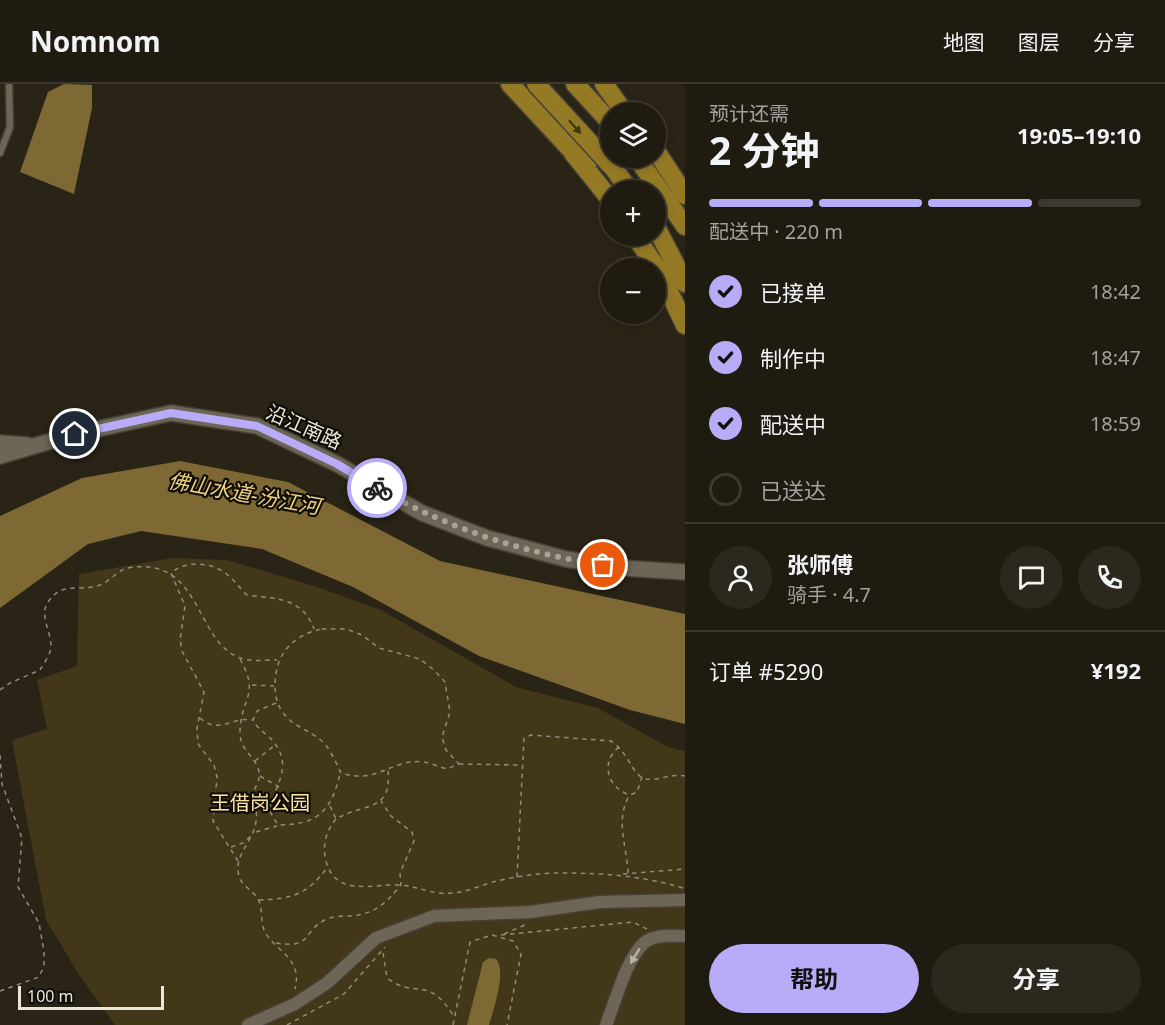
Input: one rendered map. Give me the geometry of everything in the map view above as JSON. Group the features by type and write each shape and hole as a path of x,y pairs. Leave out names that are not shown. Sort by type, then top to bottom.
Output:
{"main road":[{"path":"510,84 573,153 600,187"},
{"path":"536,84 622,180"},
{"path":"575,84 602,102"},
{"path":"605,85 614,102"},
{"path":"573,153 591,158 600,154"},
{"path":"666,166 685,195"},
{"path":"645,168 685,226"},
{"path":"642,246 659,271 685,325"},
{"path":"666,246 685,283"}],"street":[{"name":"沿江南路","path":"0,456 75,434 171,413 257,426 337,464 422,513 487,538 566,559 622,568 685,572"},
{"path":"0,443 36,445"},
{"path":"248,1025 289,1007 327,982 376,938 434,916 530,912 600,902 685,900"},
{"path":"606,1025 633,958 645,942 657,938 685,936"}],"lane":[{"path":"0,153 10,128 9,84"}],"path":[{"path":"171,573 185,565 214,566 231,577 247,596 285,599 296,605 310,618 314,630"},
{"path":"0,690 10,682 40,670 51,648 50,631 44,616 46,603 59,590 97,586 126,568 150,567 171,573 193,599 214,636 228,650 240,658 278,660"},
{"path":"171,573 185,606 180,640 182,651 204,692 197,728 198,744 214,765 217,777 213,821 238,861 239,877 259,900 264,930 273,943 286,952 294,966 297,985 289,1007"},
{"path":"230,847 243,843 254,833 278,825 297,825 322,813 329,805 341,773 333,755 320,739 296,726 278,703 275,686 278,660 288,645 305,632 346,630 362,635 379,648 420,659 434,670 445,682 450,712 442,737 446,750 459,764"},
{"path":"240,658 251,684 240,735 244,748 254,761 260,776 279,787"},
{"path":"251,684 275,686"},
{"path":"253,720 257,711 266,705 278,703"},
{"path":"199,718 207,725 217,726 242,718 253,720"},
{"path":"253,720 258,730 275,745 282,763 279,787 269,810"},
{"path":"517,878 524,738 531,735 611,741 620,746 633,768 648,780 666,775 685,776"},
{"path":"254,761 275,745"},
{"path":"620,746 611,754 608,774 620,792 630,795"},
{"path":"0,755 2,784 10,811 22,838 18,886 39,923 44,952 44,966 39,977 0,992"},
{"path":"341,773 353,777 372,777 401,764 423,762 447,769 459,764 519,765"},
{"path":"388,769 388,789 378,805 348,812 336,819 327,829 325,840 327,868 337,881 347,886 401,885 434,894 455,893 547,873 618,874 685,869"},
{"path":"238,861 254,833 256,807 253,796 260,776"},
{"path":"628,873 622,824 623,808 630,795 637,792 642,777"},
{"path":"273,943 296,944 308,938 322,921 339,916 367,914 385,904 401,885 400,873 414,841 412,832 391,816 381,801"},
{"path":"213,810 233,809 249,802 256,807 269,810 278,825"},
{"path":"329,805 336,819"},
{"path":"259,900 279,899 310,889 327,868"},
{"path":"618,874 685,889"},
{"path":"453,1025 453,1016 470,942 492,935 633,922 650,930 657,938"},
{"path":"287,1025 344,994 383,952 391,933"},
{"path":"500,935 513,940 521,954 507,1025"},
{"path":"383,952 387,978 394,984 428,989 443,999 453,1016"}],"green space":[{"name":"王借岗公园","path":"173,558 227,560 317,587 381,610 516,687 598,708 668,747 685,751 685,1025 115,1025 78,973 46,920 12,740 47,729 37,680 77,666 79,574"}],"water":[{"path":"64,84 92,85 92,108 74,194 20,172 48,92"},
{"name":"佛山水道-汾江河","path":"180,461 288,482 440,561 685,614 685,724 630,710 479,656 353,587 262,549 141,531 88,544 0,608 0,516 82,478"},
{"path":"489,958 496,959 499,965 500,981 489,1025 467,1025 483,962"}],"way so far":[{"path":"377,488 422,513 487,538 566,559 603,565"}],"route":[{"path":"75,434 171,413 257,426 337,464 377,488"}]}
